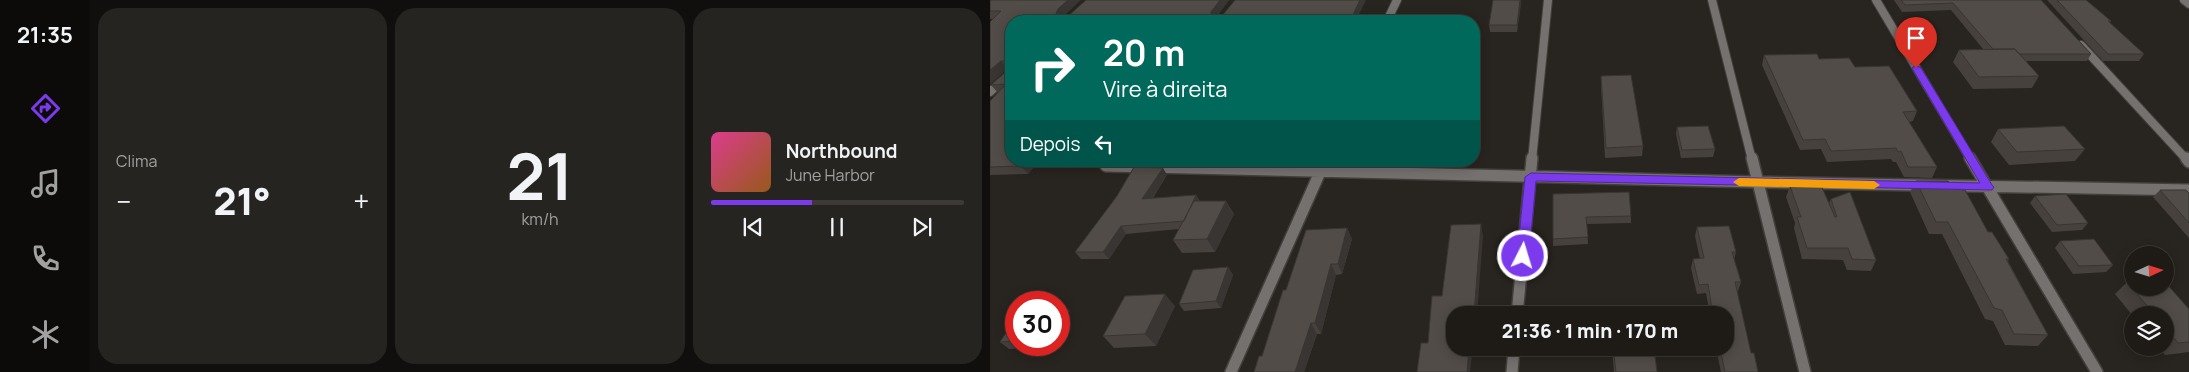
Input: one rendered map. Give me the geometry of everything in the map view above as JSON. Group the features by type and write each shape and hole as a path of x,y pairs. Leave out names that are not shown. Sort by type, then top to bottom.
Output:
{"street":[{"path":"1390,15 1397,0"},
{"path":"1519,306 1548,0"},
{"path":"1712,0 1805,372"},
{"path":"1876,0 2097,372"},
{"path":"2184,0 2189,4"},
{"path":"2072,35 2189,162"},
{"path":"990,92 1005,78"},
{"path":"1231,372 1323,167"},
{"path":"1342,167 1531,177 2189,190"},
{"path":"1512,372 1513,356"}],"building":[{"path":"990,0 1068,0 1058,9 1056,15 1005,15 1005,61 1001,61 990,70 990,22 1001,11 990,11"},
{"path":"1086,0 1220,0 1211,12 1211,15 1069,15"},
{"path":"1235,0 1360,0 1353,15 1223,15"},
{"path":"1493,0 1520,0 1517,25 1489,25"},
{"path":"1901,0 2041,0 2091,54 2019,54 2015,49 1993,49 1953,3 1905,5"},
{"path":"2057,0 2086,0 2111,21 2108,21 2144,54 2108,54"},
{"path":"2015,49 2039,76 1979,77 1959,50"},
{"path":"1817,54 1819,59 1849,58 1855,67 1889,66 1917,111 1903,112 1937,167 1908,167 1901,151 1898,152 1896,148 1831,151 1825,139 1803,140 1764,55"},
{"path":"1005,73 1005,84 991,85"},
{"path":"1631,75 1643,146 1606,148 1601,76"},
{"path":"1005,85 1005,167 990,167 990,101"},
{"path":"1708,126 1715,149 1682,150 1677,127"},
{"path":"2064,126 2085,149 2017,152 1998,129"},
{"path":"1134,167 1163,168 1142,199 1196,195 1184,221 1121,226 1103,252 1075,252 1117,196"},
{"path":"1916,181 1948,181 1953,189 1965,190 1988,232 1992,232 2009,259 2006,259 2048,335 2014,334 2002,310 1994,308 1948,222 1936,222"},
{"path":"1821,185 1835,217 1837,217 1831,199 1850,192 1876,260 1852,259 1848,248 1807,248 1797,217 1801,217 1790,186"},
{"path":"2160,190 2186,190 2189,193 2189,223"},
{"path":"1629,192 1631,216 1586,217 1588,237 1553,239 1553,194"},
{"path":"2066,194 2088,223 2057,225 2035,196"},
{"path":"1194,201 1226,201 1207,239 1173,240"},
{"path":"1481,224 1475,306 1446,306 1446,356 1468,356 1467,372 1417,372 1421,343 1428,343 1432,296 1442,296 1451,225"},
{"path":"1729,226 1736,252 1732,252 1741,282 1735,282 1751,353 1754,353 1758,372 1725,372 1722,356 1734,356 1734,306 1712,306 1708,284 1699,285 1693,259 1704,258 1697,227"},
{"path":"1347,228 1338,264 1331,264 1315,323 1311,323 1295,372 1254,372 1259,356 1262,356 1283,290 1286,290 1306,230"},
{"path":"2094,239 2113,265 2079,266 2060,241"},
{"path":"1228,267 1216,301 1179,304 1193,270"},
{"path":"2174,292 2189,309 2189,342 2178,343 2174,338 2174,306 2147,306 2139,296 2174,296"},
{"path":"1165,294 1145,334 1103,336 1125,296"},
{"path":"1005,334 1005,342 1000,342"},
{"path":"1614,356 1655,356 1657,372 1616,372"}],"slow traffic":[{"path":"1739,182 1874,185"}],"route":[{"path":"1523,256 1531,177 1988,187 1916,68"}]}
